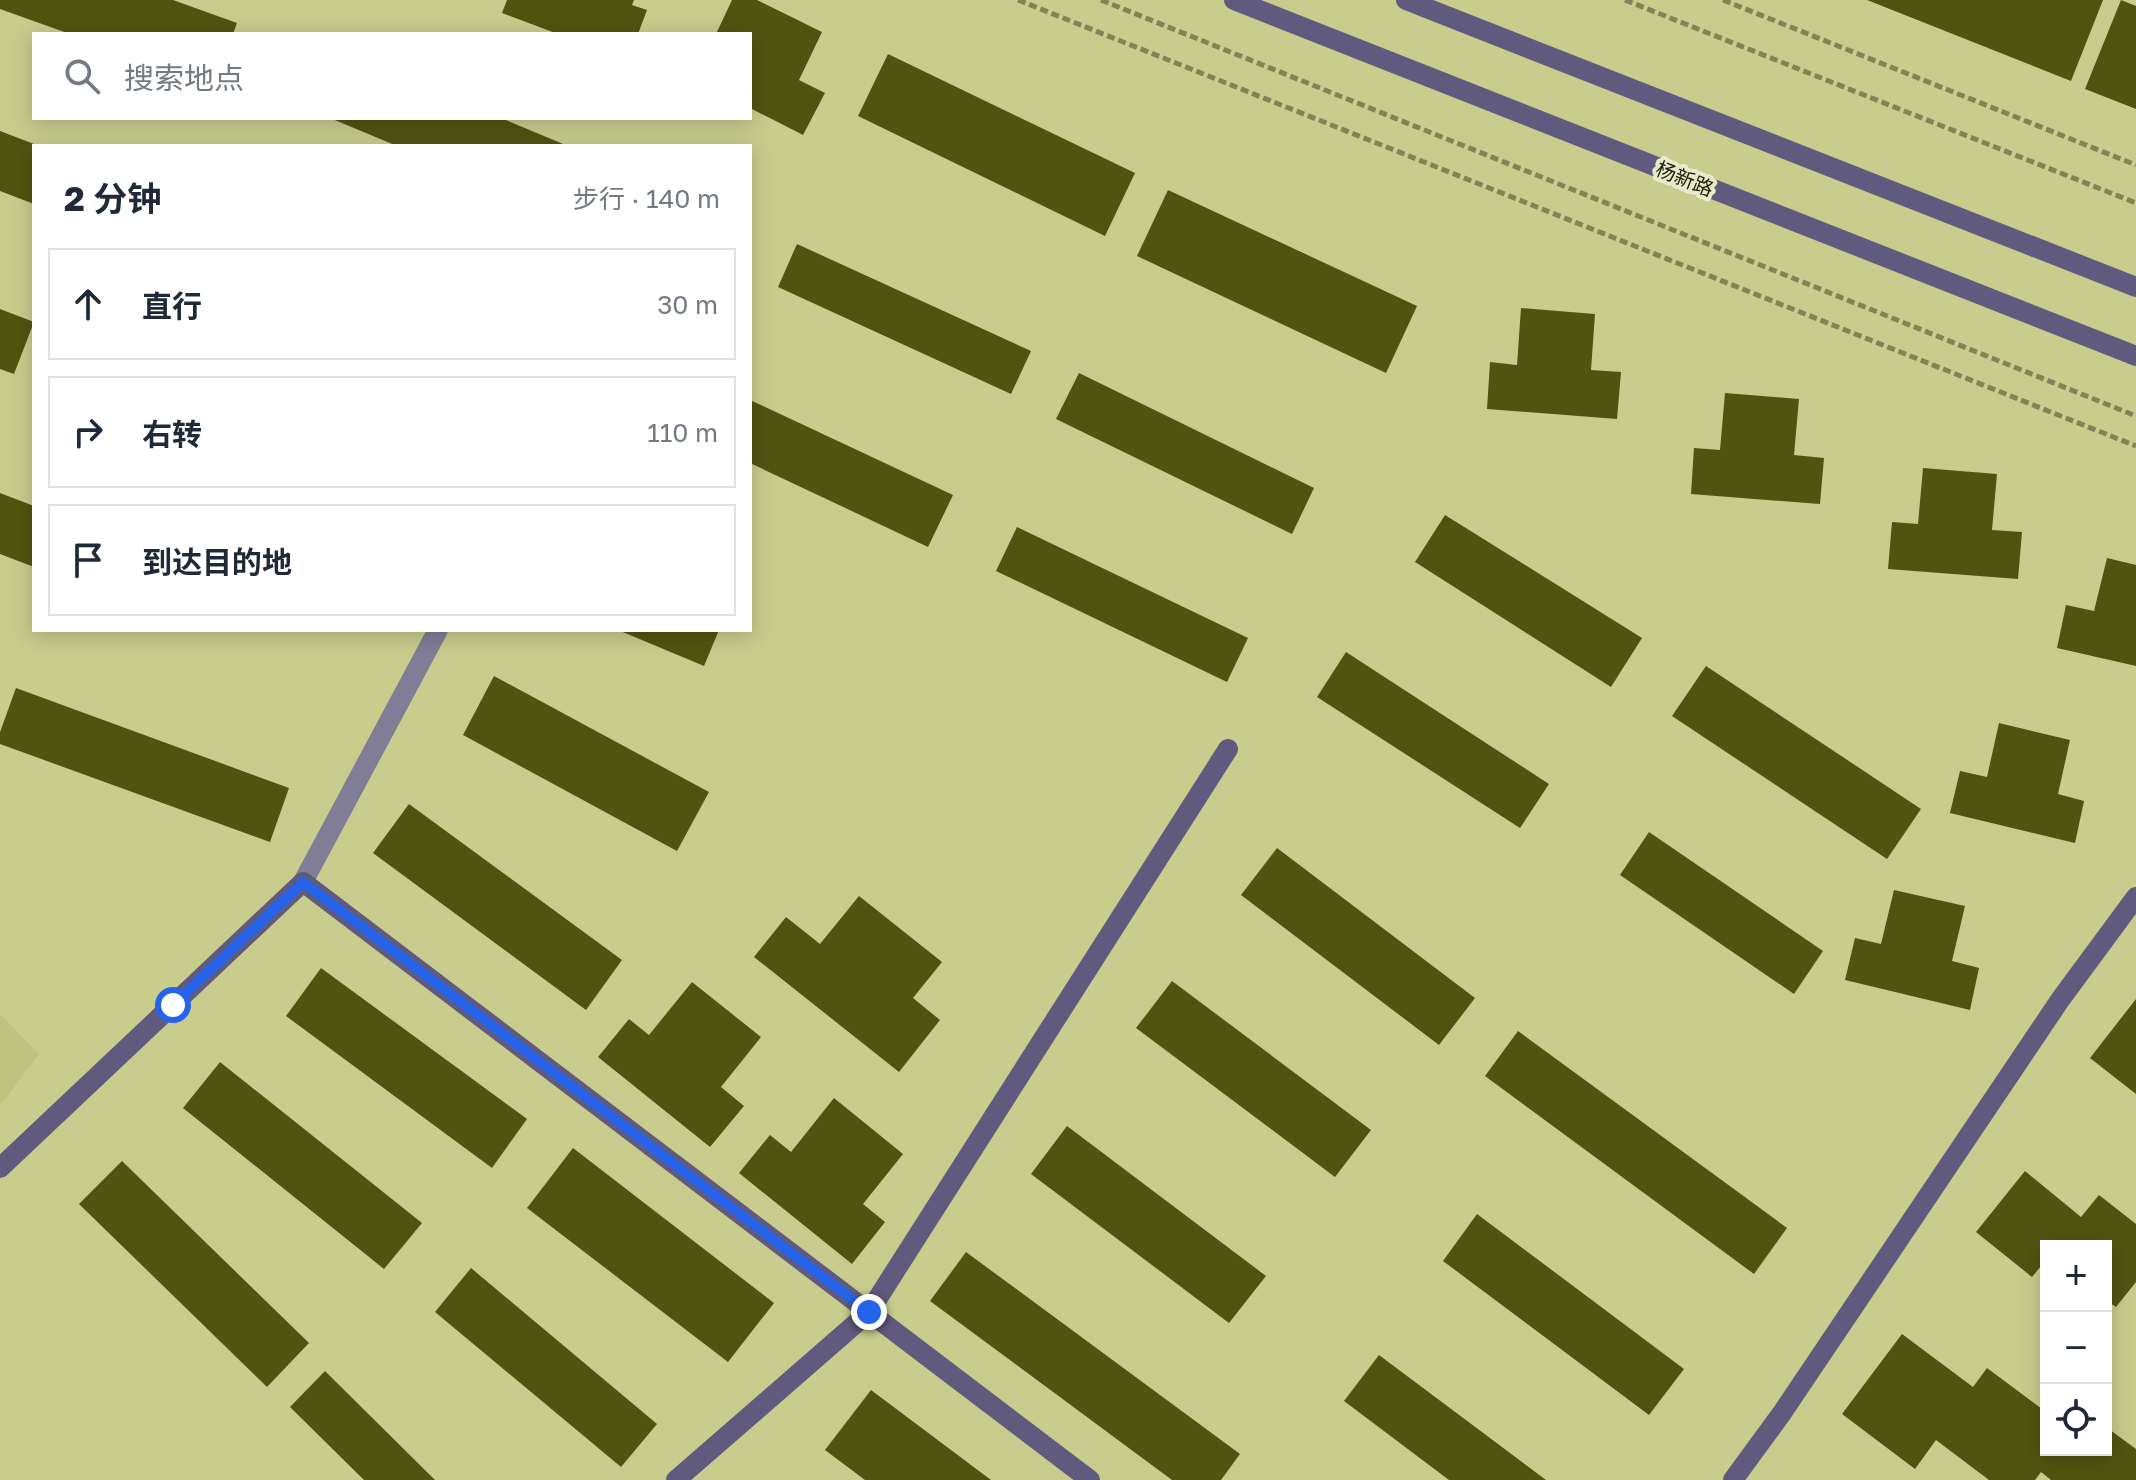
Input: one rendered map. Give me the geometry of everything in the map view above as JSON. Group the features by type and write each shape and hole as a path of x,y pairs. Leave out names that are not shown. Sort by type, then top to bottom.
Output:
{"street":[{"name":"杨新路","path":"1234,0 2136,356"},
{"path":"1406,0 2136,287"},
{"path":"0,1168 303,882 437,632"},
{"path":"676,1480 869,1312 1228,749"},
{"path":"303,882 1090,1480"},
{"path":"1733,1480 1782,1413 2060,1000 2136,897"}],"path":[{"path":"1018,0 2136,446"},
{"path":"1101,0 2136,416"},
{"path":"1625,0 2136,203"},
{"path":"1723,0 2136,165"}],"shaded area":[{"path":"0,1014 39,1054 0,1106"}],"building":[{"path":"0,0 173,0 237,23 234,32 64,32 0,9"},
{"path":"507,0 634,0 632,5 647,10 639,32 553,32 502,13"},
{"path":"732,0 757,0 822,32 799,80 825,93 803,135 752,109 752,32 717,32"},
{"path":"1867,0 2103,0 2071,81"},
{"path":"2121,0 2136,6 2136,109 2085,89"},
{"path":"888,54 1135,173 1105,236 858,116"},
{"path":"335,120 506,120 563,144 392,144"},
{"path":"0,131 34,144 32,203 0,191"},
{"path":"1168,190 1417,306 1386,373 1137,256"},
{"path":"797,244 1031,351 1011,394 778,287"},
{"path":"1521,308 1595,314 1591,370 1621,372 1617,419 1487,409 1490,362 1517,365"},
{"path":"0,309 32,321 32,327 14,374 0,369"},
{"path":"1079,373 1314,488 1292,534 1056,419"},
{"path":"1725,393 1799,399 1794,455 1824,458 1820,504 1691,494 1694,448 1720,450"},
{"path":"752,401 953,495 928,547 752,464"},
{"path":"1923,468 1997,474 1992,530 2022,532 2018,579 1888,569 1892,522 1918,524"},
{"path":"0,493 32,505 32,566 0,554"},
{"path":"1445,515 1642,638 1611,687 1415,562"},
{"path":"1017,527 1248,638 1227,682 996,571"},
{"path":"2107,558 2136,565 2136,666 2057,648 2066,605 2094,611"},
{"path":"623,632 718,632 704,666"},
{"path":"1346,652 1549,784 1520,828 1317,697"},
{"path":"1706,666 1921,809 1887,859 1672,716"},
{"path":"494,676 709,792 677,851 463,735"},
{"path":"16,688 289,788 270,842 0,744 0,732"},
{"path":"1999,723 2070,740 2058,794 2084,801 2075,843 1950,813 1960,771 1987,777"},
{"path":"409,804 622,960 586,1010 373,853"},
{"path":"1649,832 1823,951 1794,994 1620,875"},
{"path":"1277,848 1475,998 1439,1045 1241,895"},
{"path":"1894,890 1965,906 1952,961 1979,968 1970,1010 1845,980 1855,938 1881,944"},
{"path":"859,896 942,962 913,998 940,1020 899,1072 754,957 786,917 820,944"},
{"path":"321,968 527,1119 492,1168 286,1016"},
{"path":"1172,981 1371,1130 1335,1177 1136,1028"},
{"path":"692,982 761,1037 721,1087 744,1106 710,1147 598,1057 629,1019 649,1035"},
{"path":"2136,999 2136,1094 2090,1058"},
{"path":"1518,1031 1787,1228 1754,1274 1485,1076"},
{"path":"220,1062 422,1223 384,1269 183,1108"},
{"path":"834,1098 903,1154 863,1204 885,1222 852,1264 739,1173 770,1135 791,1152"},
{"path":"1067,1126 1266,1276 1229,1323 1031,1174"},
{"path":"573,1148 774,1303 728,1362 527,1208"},
{"path":"122,1161 309,1343 267,1387 79,1204"},
{"path":"2025,1171 2081,1217 2099,1195 2136,1224 2136,1282 2116,1307 2112,1304 2112,1240 2040,1240 2040,1267 2032,1277 1976,1232"},
{"path":"1477,1214 1684,1369 1649,1415 1443,1261"},
{"path":"966,1252 1240,1454 1221,1480 1172,1480 930,1301"},
{"path":"471,1268 657,1424 621,1467 435,1312"},
{"path":"1902,1334 1973,1387 1987,1368 2040,1408 2040,1456 2112,1456 2112,1431 2136,1449 2136,1480 2051,1480 2041,1472 2035,1480 1989,1480 1936,1440 1915,1469 1842,1414"},
{"path":"1379,1355 1546,1480 1449,1480 1344,1401"},
{"path":"325,1371 435,1480 364,1480 290,1407"},
{"path":"871,1390 991,1480 865,1480 825,1450"}],"route":[{"path":"173,1005 303,882 869,1312"}]}
